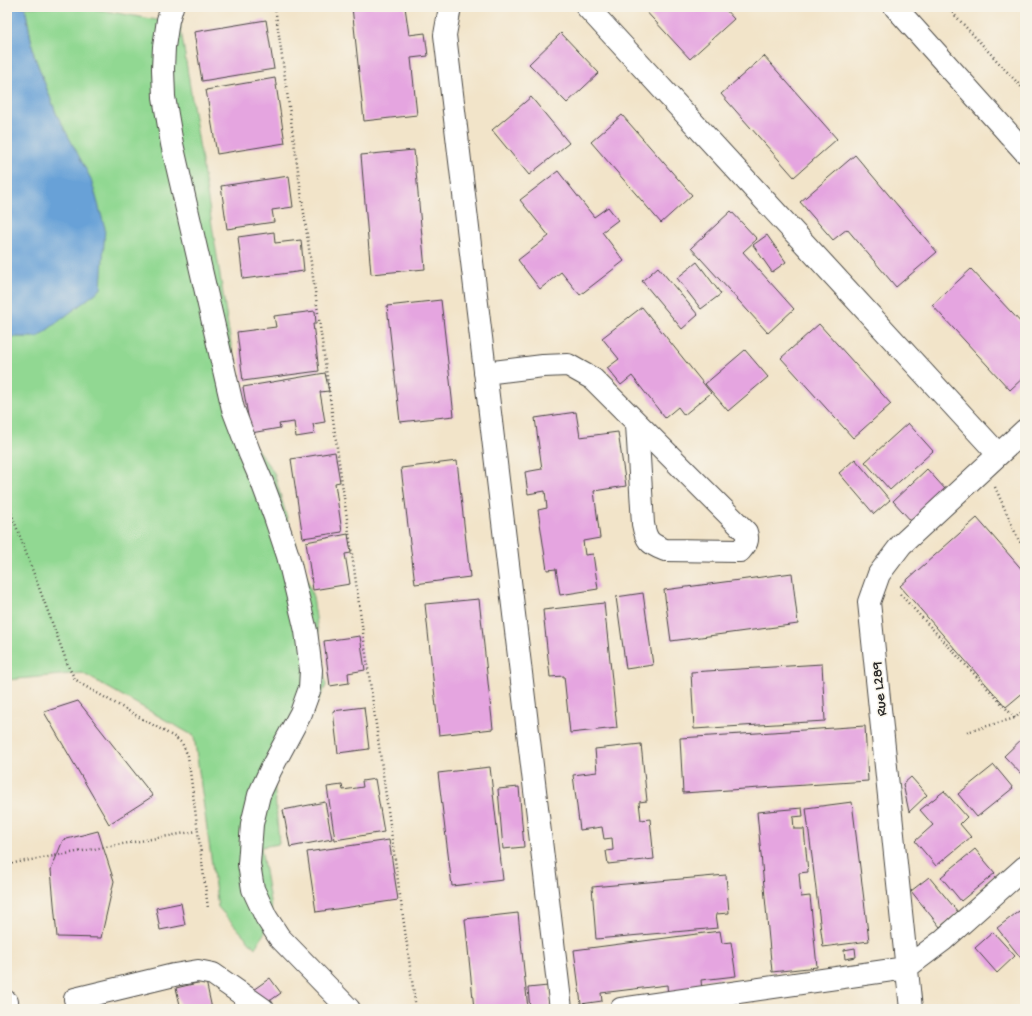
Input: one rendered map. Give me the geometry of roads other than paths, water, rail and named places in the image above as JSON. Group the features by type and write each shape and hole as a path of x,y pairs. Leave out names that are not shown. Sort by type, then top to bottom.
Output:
{"street":[{"path":"172,7 168,20 164,47 163,69 164,97 172,144 232,409 268,496 288,556 306,631 311,670 310,688 301,713 259,794 252,824 249,864 253,889 266,917 279,937 349,1009"},
{"path":"450,7 445,35 561,1009"},
{"path":"587,7 992,461"},
{"path":"895,7 1025,152"},
{"path":"486,373 543,366 568,365 593,379 746,532 748,539 740,551 665,550 649,542 645,535 643,524 637,424"},
{"name":"Rue L289","path":"911,1009 869,602 879,574 901,545 1025,430"},
{"path":"621,1009 906,968 942,942 1025,867"},
{"path":"75,999 174,975 198,971 214,974 263,1009"},
{"path":"7,1002 8,1009"}],"water":[{"path":"7,7 25,7 34,55 56,113 91,179 105,228 101,289 38,337 7,337"}]}
